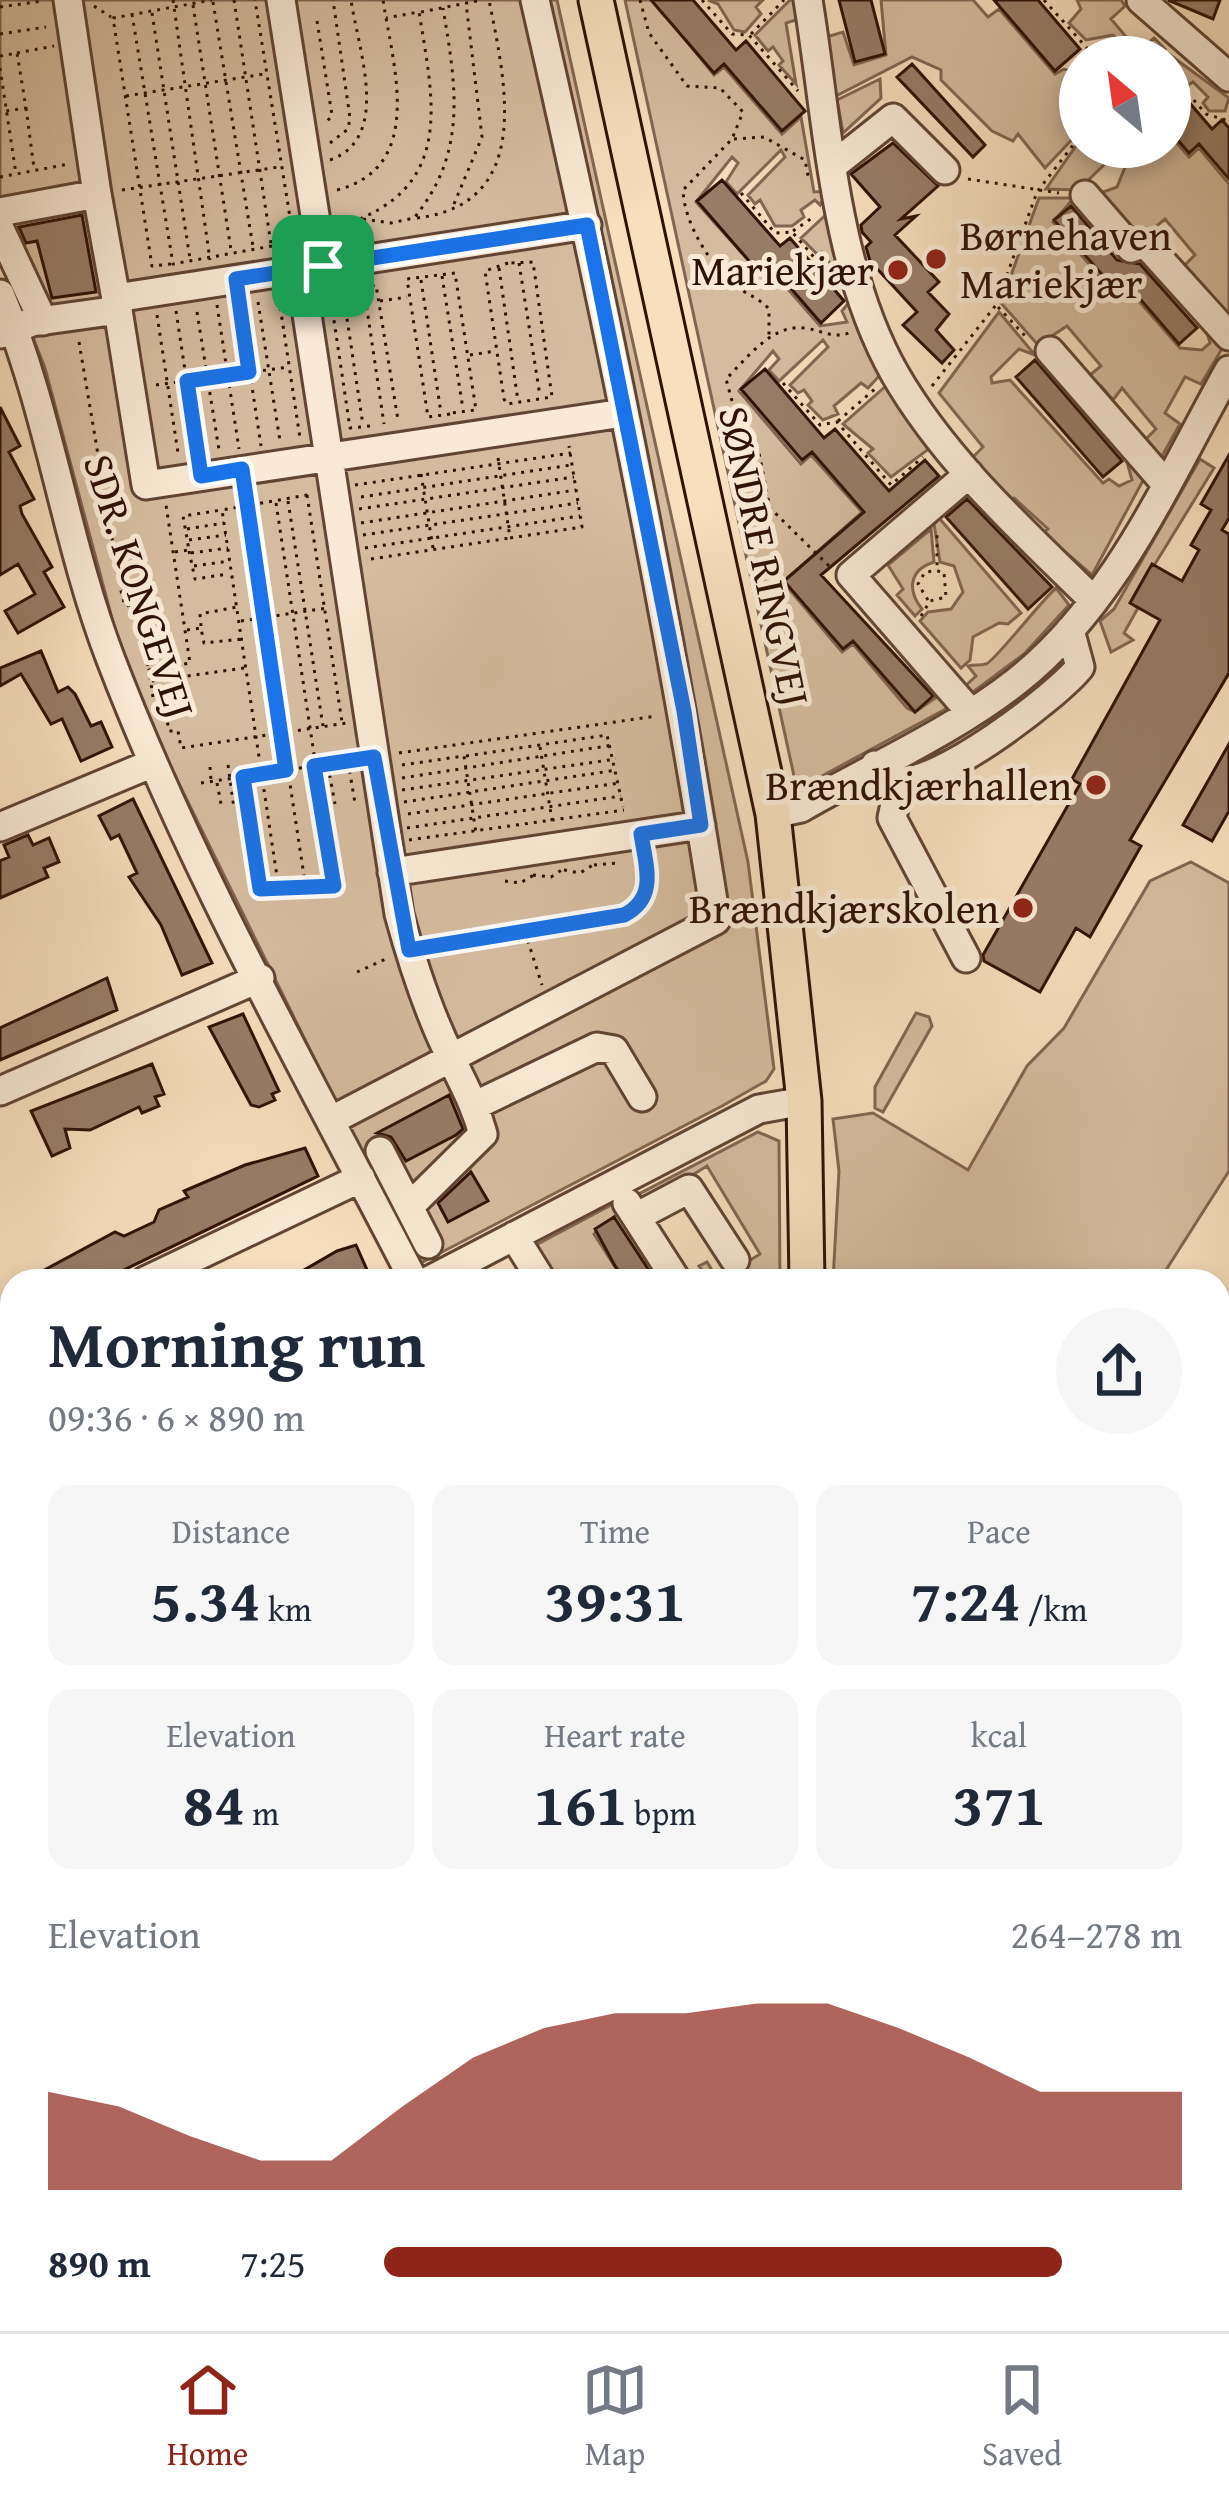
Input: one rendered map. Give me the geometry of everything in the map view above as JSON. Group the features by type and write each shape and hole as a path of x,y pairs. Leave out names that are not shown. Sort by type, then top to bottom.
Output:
{"main road":[{"name":"SØNDRE RINGVEJ","path":"596,0 773,814 803,1100 807,1269"}],"street":[{"path":"7,331 230,270 317,230 281,0"},
{"path":"332,1120 716,920 684,711 587,225 535,0"},
{"path":"808,0 835,164 867,308 894,373 969,474 1094,601"},
{"path":"1155,5 1229,77"},
{"path":"75,8 97,194 146,484 243,469 452,420 494,433 623,413"},
{"path":"835,164 893,118 945,170"},
{"path":"0,212 97,194"},
{"path":"1084,195 1131,248 1145,243 1229,336"},
{"path":"230,270 507,256 587,225"},
{"path":"0,229 43,321"},
{"path":"230,270 302,365 243,469"},
{"name":"SDR. KONGEVEJ","path":"0,294 7,331 109,655 154,763 408,1269"},
{"path":"1050,351 1165,483"},
{"path":"773,814 801,808 971,713 1018,680 1070,630 1094,601 1229,370"},
{"path":"243,469 338,496 338,606 355,722 372,761 409,950 450,1057 478,1104 483,1134 409,1207"},
{"path":"969,474 851,575 971,713"},
{"path":"874,766 900,780 924,778 1062,689 1080,668 1070,630"},
{"path":"0,827 154,763"},
{"path":"900,780 892,818 966,958"},
{"path":"392,872 478,845 555,833 701,825"},
{"path":"0,1091 260,978"},
{"path":"478,1104 597,1047 614,1050 642,1097"},
{"path":"451,1269 759,1109 803,1100"},
{"path":"380,1151 428,1244"},
{"path":"171,1269 361,1178"},
{"path":"614,1184 669,1269"},
{"path":"636,1217 689,1189 735,1260"},
{"path":"514,1236 535,1269"}],"path":[{"path":"0,8 50,0"},
{"path":"112,18 174,3 212,0 227,81 228,375 306,889"},
{"path":"233,0 246,78 230,270 208,378 243,469"},
{"path":"0,34 75,8 105,11 112,18 152,266 230,270 293,242 255,0"},
{"path":"303,139 331,143 348,129 332,0"},
{"path":"312,195 364,180 392,150 399,107 383,0"},
{"path":"386,18 482,0"},
{"path":"361,218 391,223 442,215 487,179 505,143 505,91 489,0"},
{"path":"640,0 649,34 687,86 720,88 739,103 743,121 683,190 683,205 704,248 734,284 769,310 769,336"},
{"path":"702,0 732,34 749,35 805,100 825,104"},
{"path":"749,35 784,0"},
{"path":"1044,0 1076,36"},
{"path":"105,11 106,3"},
{"path":"174,3 186,88 249,372 243,469"},
{"path":"187,381 230,270 193,3"},
{"path":"453,207 482,137 466,3"},
{"path":"414,218 446,171 456,124 443,8"},
{"path":"152,11 163,91 269,369 243,469"},
{"path":"317,230 361,218 411,180 431,138 434,116 419,12"},
{"path":"132,14 145,94 230,270 302,365"},
{"path":"303,139 332,116 317,21"},
{"path":"0,56 17,53 34,170"},
{"path":"0,68 3,112 16,174"},
{"path":"124,96 267,74"},
{"path":"1191,97 1206,114 1228,117"},
{"path":"3,112 26,108"},
{"path":"732,139 764,137 805,160 812,194"},
{"path":"0,177 92,160"},
{"path":"916,406 997,305 1037,192 1059,163"},
{"path":"945,170 959,178 1084,195"},
{"path":"741,194 775,233 792,232 847,294 867,308 844,336 802,327 769,336 726,379 737,419 758,453 776,518 836,573 851,575"},
{"path":"507,256 540,399"},
{"path":"507,256 518,402"},
{"path":"507,256 533,262 554,394 507,404 485,271 507,256"},
{"path":"167,384 230,270"},
{"path":"455,272 476,410 452,420 428,417 407,279 441,274 455,272"},
{"path":"441,274 452,420"},
{"path":"421,277 452,420"},
{"path":"376,285 398,422 350,428 330,294 363,287 376,285"},
{"path":"363,287 384,424"},
{"path":"343,292 364,426"},
{"path":"379,301 410,296"},
{"path":"997,305 1038,349 1050,351"},
{"path":"75,316 125,606 138,604 154,704 164,703 169,731 178,730 182,748 355,722 338,606 338,496"},
{"path":"468,355 497,351"},
{"path":"130,389 302,365"},
{"path":"149,670 190,664 173,552 243,469 302,365"},
{"path":"783,383 820,425 837,422 894,373"},
{"path":"187,381 243,469"},
{"path":"167,384 243,469"},
{"path":"837,422 891,485 943,440"},
{"path":"494,433 510,538"},
{"path":"359,561 582,527 568,440"},
{"path":"338,496 421,474 571,453"},
{"path":"419,461 433,550"},
{"path":"232,574 195,579 183,516 572,465"},
{"path":"338,496 425,500 574,477"},
{"path":"353,524 577,490"},
{"path":"287,499 323,727"},
{"path":"243,777 260,889 279,892 334,886 276,501"},
{"path":"355,536 578,503"},
{"path":"222,510 279,892"},
{"path":"923,513 937,533 937,571"},
{"path":"357,549 580,516"},
{"path":"185,529 224,523"},
{"path":"187,541 226,535"},
{"path":"173,552 228,548"},
{"path":"192,567 230,560"},
{"path":"902,633 930,601 946,596 944,572 925,572 918,584 930,601"},
{"path":"239,622 338,606"},
{"path":"237,607 200,614 201,628 204,644 242,639"},
{"path":"185,630 201,628"},
{"path":"184,664 185,676"},
{"path":"151,681 247,667"},
{"path":"372,761 684,711"},
{"path":"577,727 580,739"},
{"path":"201,783 328,764 423,762 608,735 614,745 621,796 648,878 640,905 624,915 409,950 357,972"},
{"path":"540,745 555,833"},
{"path":"392,779 614,745"},
{"path":"420,750 423,762"},
{"path":"464,756 478,845"},
{"path":"394,791 616,759"},
{"path":"355,803 372,761"},
{"path":"328,764 335,804"},
{"path":"228,765 235,808"},
{"path":"210,767 222,809"},
{"path":"396,804 617,770"},
{"path":"398,816 620,783"},
{"path":"400,829 621,796"},
{"path":"401,842 478,845 631,826"},
{"path":"524,930 530,962 553,1004"}],"shaded area":[{"path":"0,0 557,0 748,862 774,1069 766,1081 722,1106 423,1262 413,1259 152,729 121,652 45,368 0,255"},
{"path":"625,0 653,0 714,75 724,67 782,134 801,117 814,192 828,191 820,205 815,200 801,210 804,217 792,226 775,226 760,200 755,204 748,195 785,157 781,150 737,194 726,182 738,163 732,157 696,202 758,271 766,264 820,326 847,322 842,311 850,301 882,373 868,388 861,383 834,406 838,414 823,420 808,405 812,401 804,390 798,393 790,385 828,347 823,340 779,381 769,370 779,359 773,351 739,391 801,464 811,455 862,512 783,582 842,652 853,644 907,708 915,712 941,694 953,705 809,783 794,776"},
{"path":"708,0 763,0 756,7 761,14 745,32 734,30 718,4"},
{"path":"790,0 798,0 802,18 786,23 796,84 779,65 783,61 773,47 768,51 755,35"},
{"path":"881,0 973,0 988,17 999,9 1055,74 1059,72 1059,153 1045,168 1018,134 1013,141 992,131 941,80 941,70 912,57 834,97 826,37 843,32 854,65 886,55"},
{"path":"1077,0 1121,0 1125,6 1111,19 1125,36 1082,36 1069,23 1081,9"},
{"path":"1191,70 1229,98 1225,111 1209,111 1203,103 1208,97 1193,82"},
{"path":"880,79 881,98 843,133 837,100"},
{"path":"1199,148 1229,184 1229,325 1185,265 1195,255 1165,219 1138,241 1095,195 1117,187 1125,168 1191,168 1191,155"},
{"path":"1061,168 1101,168 1078,190 1046,189"},
{"path":"1039,198 1074,198 1053,222 1112,291 1123,283 1180,348 1202,350 1210,343 1206,328 1226,342 1201,384 1185,377 1165,413 1180,424 1157,465 1139,446 1156,429 1122,388 1113,400 1101,386 1094,391 1084,380 1101,366 1067,326 1038,345 1001,303"},
{"path":"831,210 848,290 822,252 817,254 801,238"},
{"path":"999,312 1035,355 1019,349 991,377 992,383 1010,380 1103,483 1109,479 1119,486 1132,480 1127,462 1133,459 1146,475 1092,575 1043,533 1048,529 1014,498 1007,501 971,459 983,447 939,393"},
{"path":"886,386 930,448 891,477 868,453 873,449 843,424"},
{"path":"1200,459 1214,468 1131,603 1138,608 1124,633 1133,640 1111,652 1100,621 1114,609"},
{"path":"939,518 1021,613 1008,624 999,623 973,637 970,660 961,668 920,621 928,612 951,609 963,592 954,566 940,562 934,524"},
{"path":"931,529 934,562 915,575 914,595 922,609 915,616 897,595 903,589 888,565"},
{"path":"1056,588 1069,605 1024,654 969,695 963,688 976,676 968,666 991,661"},
{"path":"1191,862 1229,883 1229,1171 1167,1269 834,1269 839,1171 833,1119 873,1113 968,1170 1027,1066 1064,1028 1150,881"},
{"path":"916,1013 929,1017 932,1026 883,1112 875,1108 875,1087"},
{"path":"758,1132 779,1141 780,1269 736,1269 760,1254 707,1166 640,1207 635,1196"},
{"path":"613,1204 619,1213 594,1234 616,1269 549,1269 536,1245"}],"building":[{"path":"651,0 693,0 736,50 746,41 805,111 782,131 724,64 714,73"},
{"path":"839,0 871,0 885,54 855,62"},
{"path":"994,0 1038,0 1069,36 1059,36 1055,71"},
{"path":"1168,0 1220,0 1213,19"},
{"path":"912,64 985,145 973,157 897,77"},
{"path":"1191,104 1212,129 1222,120 1229,128 1229,179 1199,144 1191,151"},
{"path":"893,143 938,186 901,219 916,216 895,235 939,282 928,292 949,314 936,330 954,350 942,363 903,325 917,312 870,261 866,247 871,242 862,232 861,225 880,207 851,174"},
{"path":"722,180 780,246 790,238 844,301 821,323 767,261 757,270 697,201"},
{"path":"1071,206 1117,260 1140,264 1197,328 1179,344 1123,279 1113,287 1054,220"},
{"path":"82,215 96,292 52,298 37,241 26,243 19,227"},
{"path":"1035,360 1122,461 1103,477 1016,377"},
{"path":"765,369 824,438 835,429 889,491 925,460 939,476 821,575 933,696 915,712 853,641 843,649 784,581 864,512 812,452 802,460 741,389"},
{"path":"0,407 20,446 9,452 34,499 20,506 22,514 52,567 44,572 64,607 18,633 5,611 35,594 18,564 0,575"},
{"path":"1229,455 1229,518 1222,530 1229,534 1229,673 1130,840 1141,846 1090,937 1076,928 1040,992 984,961 983,955 1080,784 1072,779 1160,620 1130,603 1152,564 1182,581 1199,550 1191,545 1211,510 1201,504"},
{"path":"967,499 1052,587 1028,609 946,517"},
{"path":"41,651 58,692 68,687 75,694 91,726 101,722 112,747 81,761 62,719 51,724 21,674 0,686 0,668"},
{"path":"1229,744 1229,811 1212,841 1183,825"},
{"path":"133,799 212,963 182,975 161,925 129,877 137,873 119,835 111,839 99,816"},
{"path":"28,835 33,845 49,838 59,862 44,868 48,877 0,898 0,861 9,857 4,845"},
{"path":"107,978 117,1010 0,1060 0,1028"},
{"path":"243,1014 279,1091 272,1094 275,1100 259,1107 251,1105 209,1027"},
{"path":"152,1064 164,1094 155,1097 159,1106 142,1113 139,1107 90,1130 65,1129 70,1148 52,1156 31,1111"},
{"path":"449,1095 463,1129 456,1135 406,1161 391,1137 377,1133"},
{"path":"305,1148 318,1176 126,1269 46,1269 115,1232 124,1236 154,1222 159,1210 188,1197 184,1191 245,1165"},
{"path":"471,1172 488,1201 448,1222 438,1203"},
{"path":"614,1217 648,1269 617,1269 595,1229"},
{"path":"356,1245 367,1269 306,1269"}],"place":[{"name":"Børnehaven Mariekjær","path":"936,259"},
{"name":"Mariekjær","path":"898,270"},
{"name":"Brændkjærhallen","path":"1096,785"},
{"name":"Brændkjærskolen","path":"1023,908"}],"route":[{"path":"587,225 684,711 701,825 641,834 648,888 640,905 624,915 409,950 374,757 314,766 334,886 260,889 243,777 286,770 242,469 201,476 187,381 249,372 236,279 323,266 587,225"}]}
